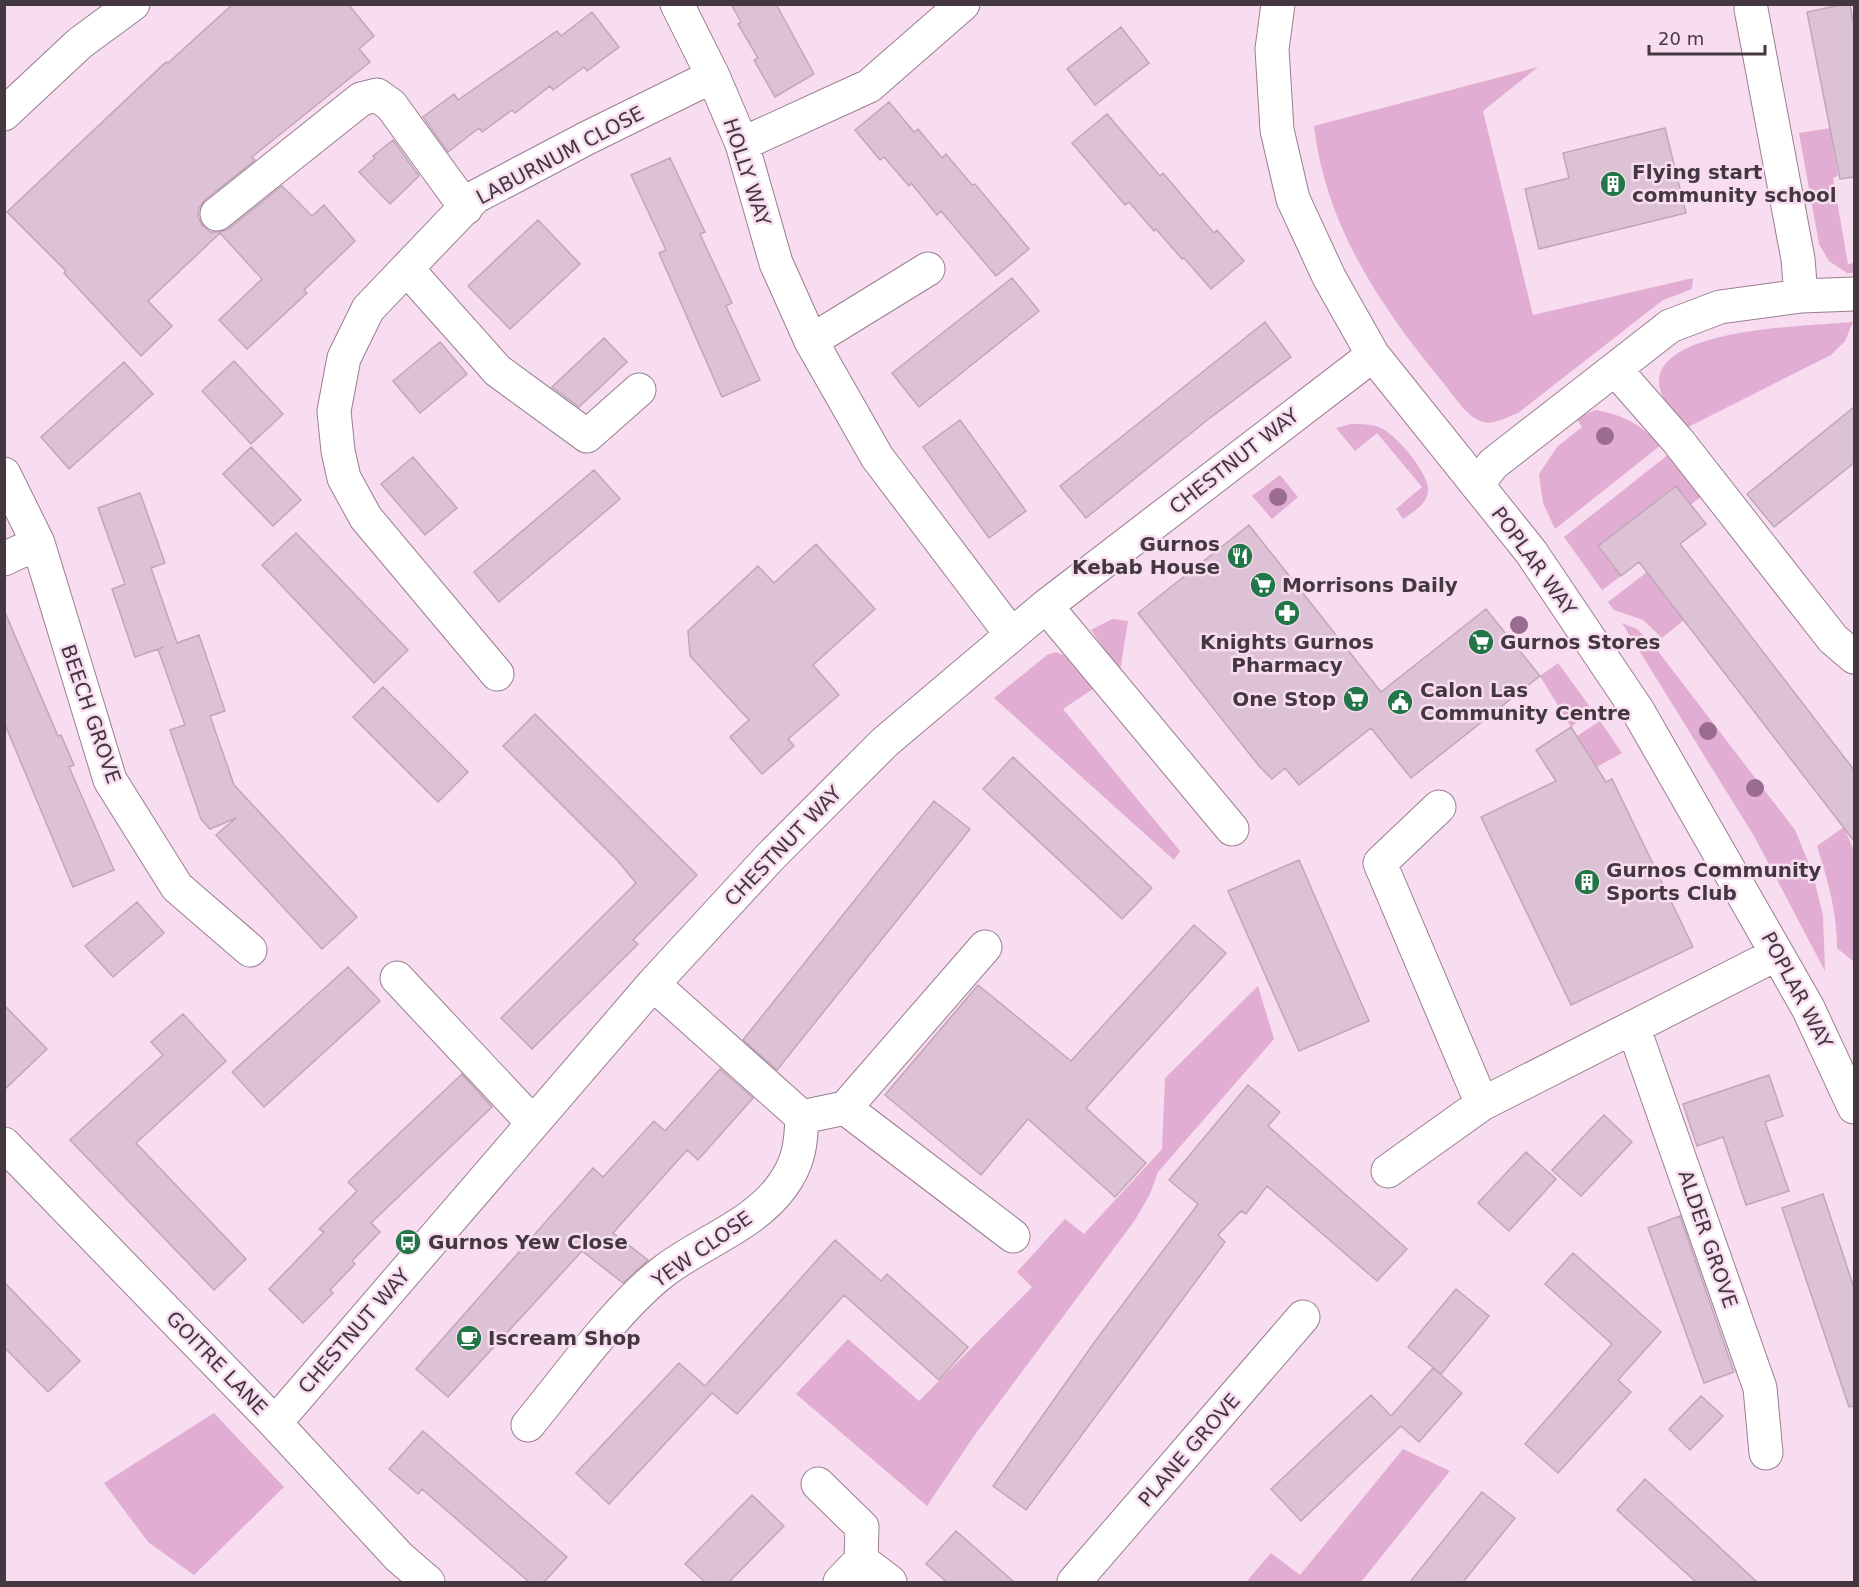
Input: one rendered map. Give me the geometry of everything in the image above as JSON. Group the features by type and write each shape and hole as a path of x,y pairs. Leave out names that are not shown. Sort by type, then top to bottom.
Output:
{"street":[{"path":"4,114 80,43 133,4"},
{"name":"HOLLY WAY","path":"677,4 713,76 742,144 776,263 811,341 877,457 1011,634"},
{"path":"742,144 869,86 963,4"},
{"name":"POPLAR WAY","path":"1278,4 1272,49 1277,130 1293,199 1329,276 1373,355 1531,552 1638,711 1808,1008 1854,1107"},
{"path":"1751,9 1798,259 1802,296"},
{"name":"LABURNUM CLOSE","path":"497,674 366,518 344,478 338,451 334,411 344,358 368,309 475,197 576,143 713,76"},
{"path":"217,213 361,99 377,95 391,105 466,208"},
{"path":"407,269 498,371 587,436 639,390"},
{"path":"811,341 928,269"},
{"path":"1477,485 1493,464 1671,326 1720,306 1802,296 1854,294"},
{"name":"CHESTNUT WAY","path":"275,1423 653,984 770,857 885,742 1046,606 1373,355"},
{"path":"1615,369 1678,441 1833,639 1854,657"},
{"name":"BEECH GROVE","path":"4,474 38,543 110,780 177,887 250,950"},
{"path":"4,560 38,543"},
{"path":"1046,606 1232,829"},
{"path":"1439,807 1380,863 1482,1104"},
{"path":"653,984 802,1117 845,1108 985,947"},
{"path":"1388,1171 1482,1104 1634,1029 1777,954"},
{"path":"397,978 533,1123"},
{"name":"ALDER GROVE","path":"1634,1029 1760,1388 1766,1453"},
{"path":"845,1108 1014,1236"},
{"name":"YEW CLOSE","path":"528,1425 621,1314 663,1272 751,1216 782,1186 801,1150 802,1117"},
{"name":"GOITRE LANE","path":"4,1144 275,1423 399,1557 428,1582"},
{"name":"PLANE GROVE","path":"1074,1582 1303,1317"},
{"path":"818,1484 862,1527 850,1571 890,1582"}],"shaded area":[{"path":"1538,67 1483,111 1533,315 1693,278 1692,289 1663,300 1518,413 1496,422 1487,423 1465,410 1418,352 1377,293 1343,230 1330,197 1320,162 1314,126"},
{"path":"1830,128 1838,176 1833,178 1848,264 1854,263 1854,273 1847,273 1829,261 1819,244 1799,133"},
{"path":"1853,322 1845,341 1831,355 1686,428 1668,406 1661,393 1659,380 1667,362 1685,349 1712,339 1775,328"},
{"path":"1596,410 1632,422 1661,445 1555,529 1543,503 1539,474 1557,447 1582,427 1576,418"},
{"path":"1351,424 1372,425 1386,431 1411,455 1424,476 1427,497 1418,508 1403,519 1396,509 1422,487 1377,433 1355,451 1336,428"},
{"path":"1669,454 1701,497 1690,505 1675,486 1598,546 1621,576 1602,590 1564,537"},
{"path":"1280,475 1298,497 1272,519 1252,496"},
{"path":"1647,572 1684,620 1662,638 1643,620 1614,610 1608,602"},
{"path":"1112,619 1128,621 1120,671 1091,630"},
{"path":"1622,623 1637,629 1654,646 1795,830 1812,871 1823,915 1825,971 1754,836"},
{"path":"1055,652 1064,655 1093,689 1063,709 1180,851 1174,860 994,698 1047,655"},
{"path":"1558,663 1593,711 1571,727 1540,676"},
{"path":"1600,721 1622,753 1597,767 1577,736"},
{"path":"1844,827 1854,851 1854,962 1837,948 1831,897 1817,846"},
{"path":"1258,986 1274,1039 1158,1172 1150,1194 1135,1220 974,1436 927,1506 796,1394 848,1339 919,1401 1032,1287 1017,1272 1065,1219 1084,1234 1162,1149 1165,1078"},
{"path":"214,1413 284,1487 194,1575 148,1542 104,1483"},
{"path":"1403,1449 1450,1471 1361,1582 1246,1582 1271,1553 1300,1575"}],"building":[{"path":"233,4 348,4 374,36 359,49 370,62 252,157 255,160 205,200 199,208 198,216 202,225 211,232 228,229 282,186 312,216 324,205 355,241 304,290 307,293 247,349 219,320 262,279 220,233 148,301 172,326 141,356 64,273 66,271 7,212 166,62 168,63"},
{"path":"731,4 776,4 814,74 775,97 754,60 758,58 738,24 741,22"},
{"path":"1850,4 1854,27 1854,177 1840,179 1807,12"},
{"path":"592,12 619,47 587,71 584,67 553,90 550,86 515,113 512,110 482,132 479,128 448,152 423,117 454,94 458,100 557,31 561,36"},
{"path":"1121,27 1149,63 1095,105 1067,69"},
{"path":"889,102 914,132 918,129 942,158 946,154 972,185 975,184 1029,249 996,276 941,211 937,215 911,183 909,186 884,157 880,160 855,130"},
{"path":"1107,114 1160,176 1163,173 1214,233 1217,230 1244,261 1211,289 1129,202 1125,205 1072,143"},
{"name":"Flying start community school","path":"1665,128 1686,213 1539,249 1525,189 1569,178 1563,153"},
{"path":"393,140 419,176 390,204 359,172 375,158 373,156"},
{"path":"670,158 705,232 700,234 732,303 726,306 760,380 722,397 659,253 666,250 631,175"},
{"path":"538,220 580,264 510,329 468,286"},
{"path":"1012,278 1039,311 919,407 892,373"},
{"path":"1265,322 1291,357 1206,421 1086,518 1060,486"},
{"path":"604,338 627,362 579,407 552,387"},
{"path":"440,342 467,374 420,413 393,381"},
{"path":"234,361 283,414 251,444 202,391"},
{"path":"124,362 153,394 69,469 41,437"},
{"path":"1854,407 1854,463 1774,527 1747,494"},
{"path":"960,420 1026,511 989,538 923,447"},
{"path":"251,447 301,500 273,526 223,474"},
{"path":"413,457 457,508 425,535 381,484"},
{"path":"594,470 620,499 499,602 474,572"},
{"path":"1676,486 1706,524 1680,544 1854,770 1854,841 1639,562 1621,576 1598,546"},
{"path":"140,493 165,563 151,568 177,643 199,635 225,711 210,716 234,785 357,917 322,949 216,835 236,818 210,829 201,819 170,730 185,725 158,649 135,657 112,589 125,584 98,508"},
{"path":"1249,525 1381,692 1486,609 1540,676 1411,778 1371,728 1299,785 1285,768 1272,779 1259,766 1138,613"},
{"path":"296,533 408,650 374,683 262,565"},
{"path":"816,544 875,609 813,665 839,695 788,739 794,746 762,774 730,737 749,720 690,656 688,631 758,566 774,583"},
{"path":"4,610 58,736 61,735 74,765 69,767 114,870 73,887 4,722"},
{"path":"383,687 468,772 438,802 353,717"},
{"path":"535,714 697,875 633,940 638,944 532,1049 501,1018 636,883 618,861 503,746"},
{"name":"Gurnos Community Sports Club","path":"1571,727 1606,782 1612,779 1693,947 1571,1005 1481,817 1556,781 1536,750"},
{"path":"1013,757 1152,888 1122,919 983,789"},
{"path":"934,801 970,829 777,1070 743,1040"},
{"path":"1299,860 1369,1021 1299,1051 1228,891"},
{"path":"137,902 164,933 113,977 85,946"},
{"path":"1194,925 1226,953 1086,1108 1146,1163 1115,1197 1028,1119 981,1175 885,1095 978,985 1071,1061"},
{"path":"348,967 380,1001 264,1107 232,1072"},
{"path":"4,1005 47,1049 4,1090"},
{"path":"183,1014 226,1061 136,1143 246,1259 214,1290 70,1140 163,1055 151,1042"},
{"path":"720,1069 753,1098 698,1160 687,1150 613,1233 648,1260 623,1283 582,1251 448,1397 416,1369 593,1168 603,1177 654,1121 665,1131"},
{"path":"462,1074 492,1107 371,1223 380,1232 352,1261 355,1264 330,1290 333,1293 303,1323 269,1289 324,1232 319,1229 357,1191 348,1182"},
{"path":"1769,1075 1783,1116 1765,1122 1789,1191 1746,1205 1723,1137 1697,1146 1683,1104"},
{"path":"1248,1085 1280,1112 1268,1126 1407,1249 1377,1281 1267,1186 1246,1214 1241,1211 1218,1235 1225,1242 1026,1510 993,1486 1096,1340 1198,1204 1169,1180"},
{"path":"1604,1115 1632,1142 1581,1196 1552,1170"},
{"path":"1526,1152 1556,1179 1509,1231 1478,1203"},
{"path":"1823,1194 1854,1288 1854,1406 1849,1407 1782,1208"},
{"path":"1680,1216 1734,1372 1704,1383 1648,1228"},
{"path":"835,1240 881,1281 887,1274 968,1347 939,1380 844,1295 737,1414 712,1393 609,1504 576,1473 679,1363 705,1386"},
{"path":"1573,1253 1661,1332 1618,1380 1631,1392 1558,1473 1525,1444 1612,1344 1545,1284"},
{"path":"4,1282 80,1361 48,1392 4,1347"},
{"path":"1456,1289 1489,1316 1441,1374 1408,1347"},
{"path":"1433,1368 1462,1393 1419,1442 1401,1426 1301,1521 1271,1489 1371,1395 1391,1416"},
{"path":"1701,1396 1723,1416 1690,1450 1669,1429"},
{"path":"423,1431 567,1557 544,1582 529,1582 422,1489 418,1494 389,1469"},
{"path":"1645,1479 1757,1582 1696,1582 1617,1510"},
{"path":"1482,1492 1515,1518 1463,1582 1410,1582"},
{"path":"752,1495 784,1526 729,1582 705,1582 685,1564"},
{"path":"956,1531 1014,1582 947,1582 926,1564"}],"place":[{"name":"Flying start community school","path":"1613,184"},
{"name":"Gurnos Kebab House","path":"1240,556"},
{"name":"Morrisons Daily","path":"1263,585"},
{"name":"Knights Gurnos Pharmacy","path":"1287,613"},
{"name":"Gurnos Stores","path":"1481,642"},
{"name":"One Stop","path":"1356,699"},
{"name":"Calon Las Community Centre","path":"1400,702"},
{"name":"Gurnos Community Sports Club","path":"1587,882"},
{"name":"Gurnos Yew Close","path":"408,1242"},
{"name":"Iscream Shop","path":"469,1338"}]}
